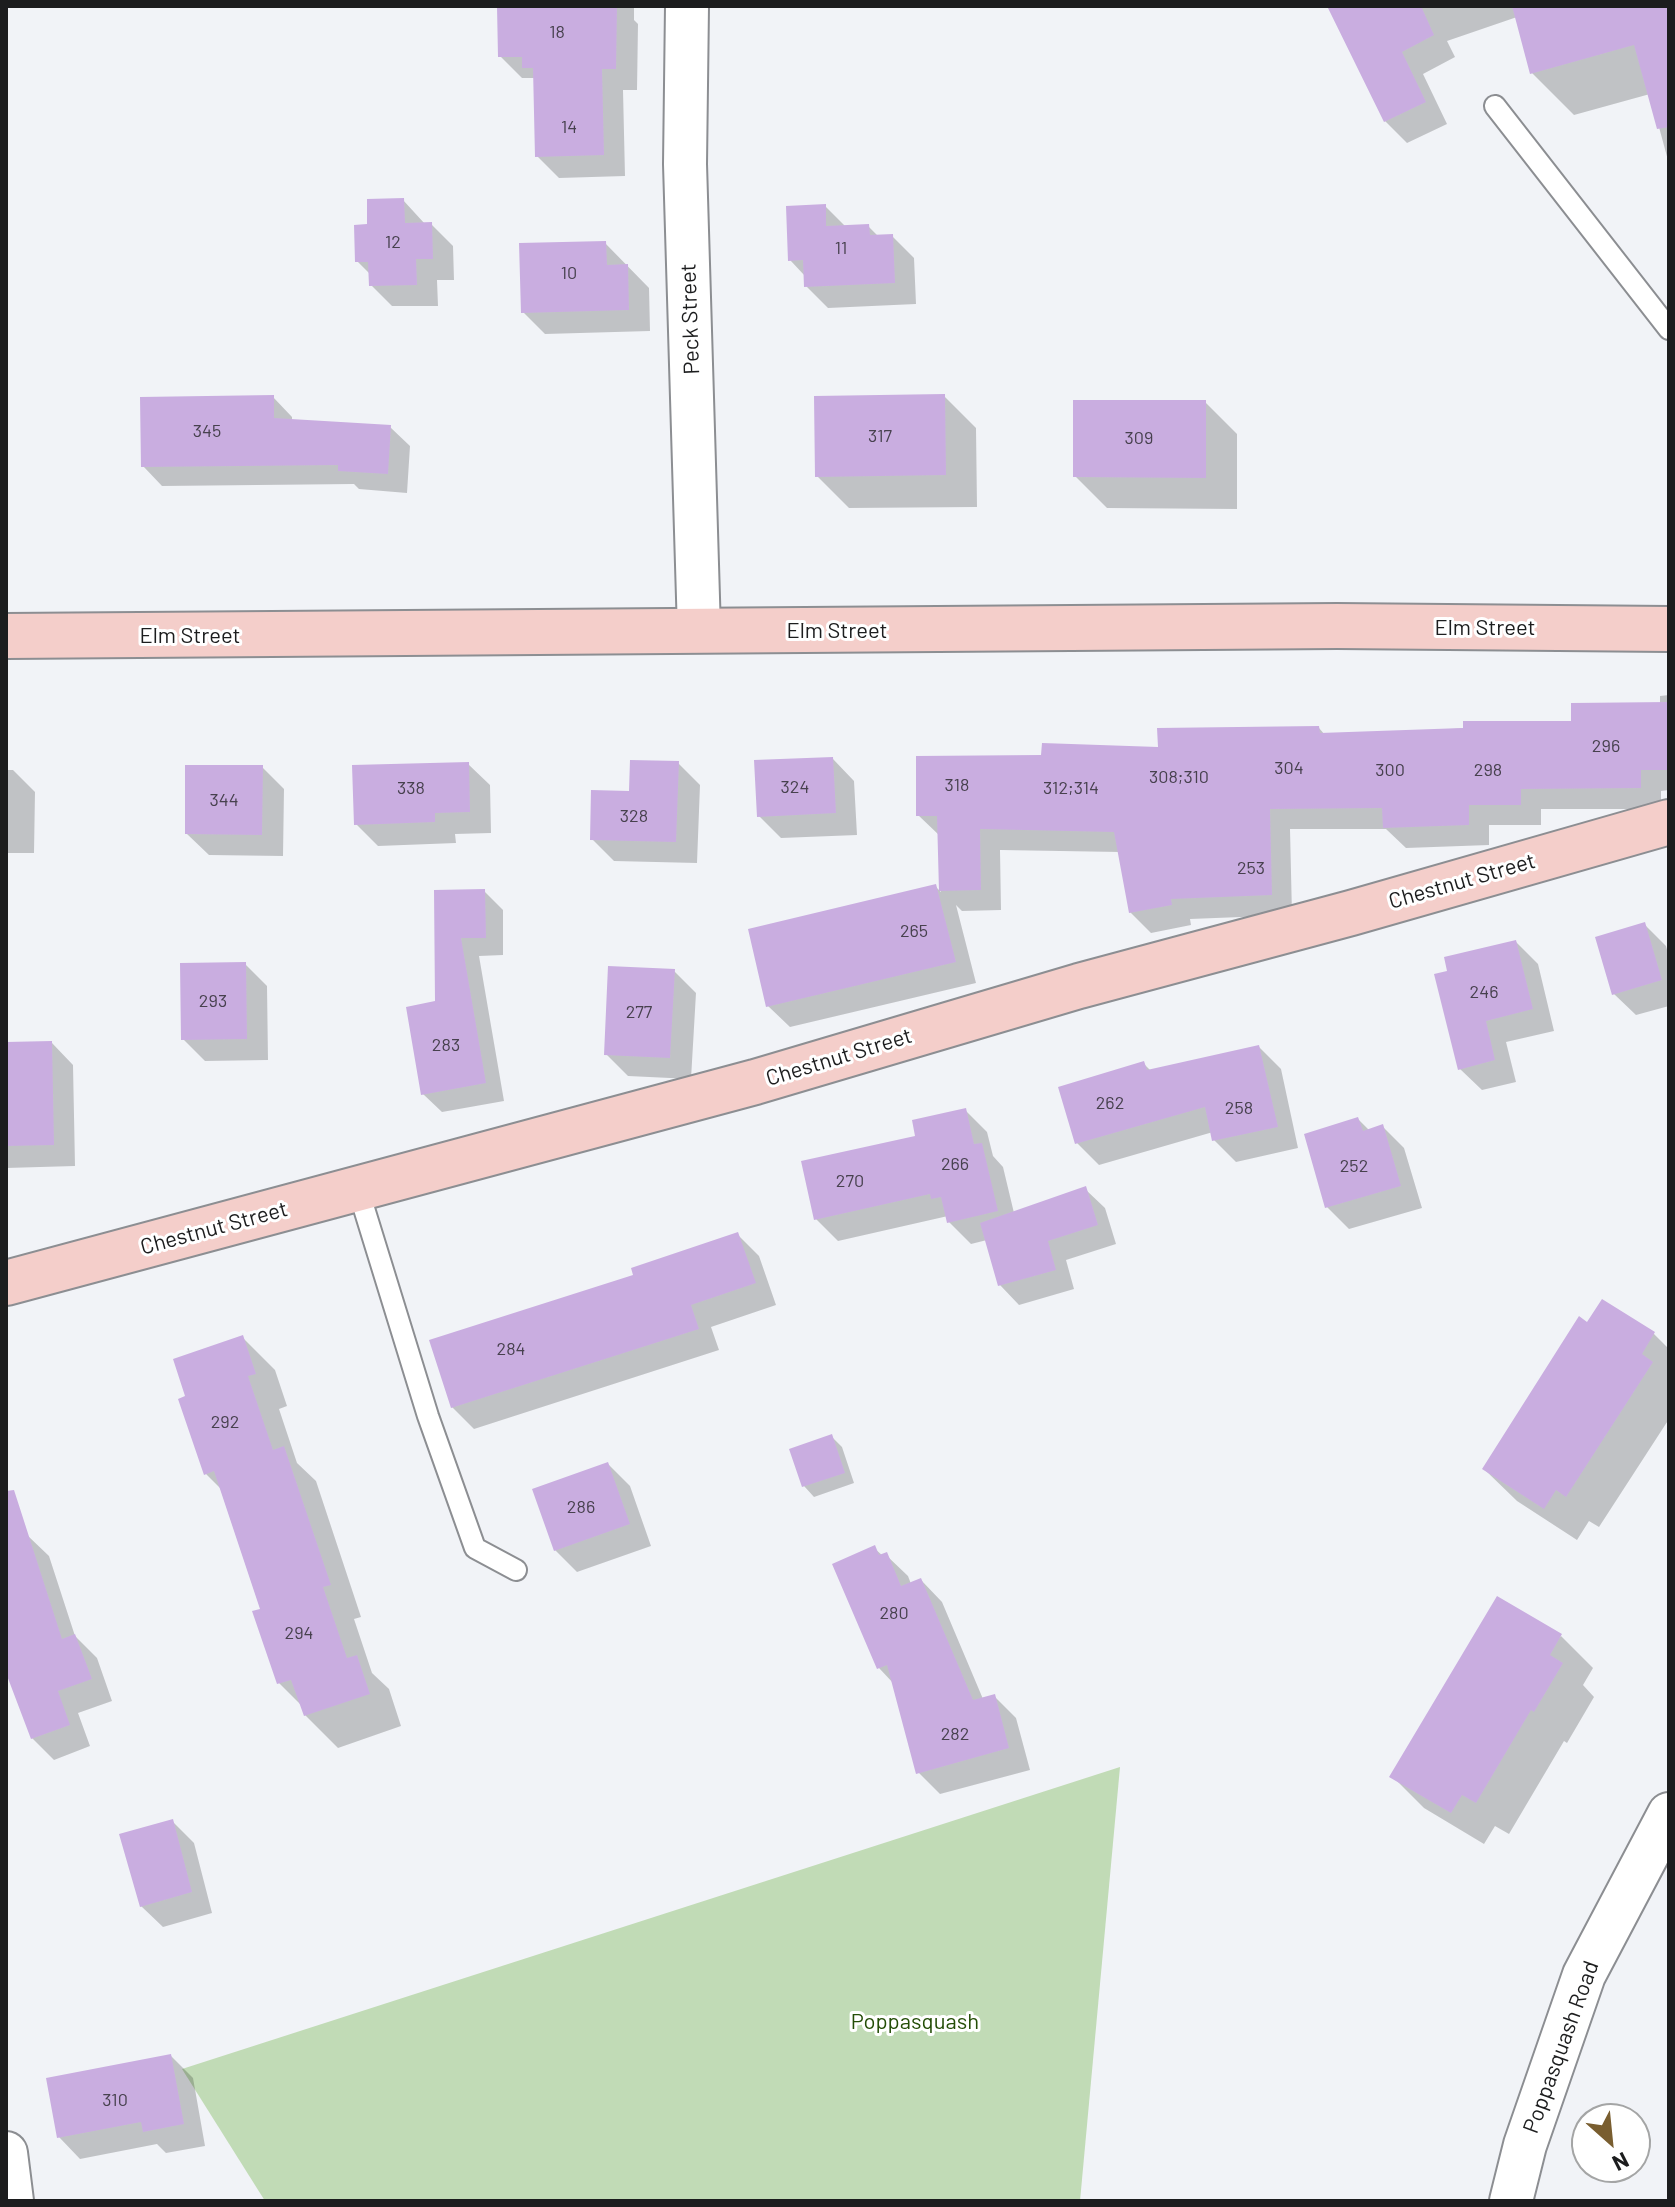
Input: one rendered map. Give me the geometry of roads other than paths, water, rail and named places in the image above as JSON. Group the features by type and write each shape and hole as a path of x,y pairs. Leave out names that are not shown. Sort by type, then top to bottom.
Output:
{"street":[{"name":"Peck Street","path":"687,6 685,164 699,631"},
{"name":"Elm Street","path":"6,636 1337,626 1669,629"},
{"name":"Chestnut Street","path":"6,1283 755,1082 1079,986 1351,913 1669,822"},
{"name":"Poppasquash Road","path":"1511,2201 1525,2145 1584,1975 1669,1814"},
{"path":"6,2153 12,2201"}],"lane":[{"path":"1495,106 1669,329"},
{"path":"358,1189 428,1416 475,1548 516,1570"}],"park label":[{"name":"Poppasquash","path":"915,2022"}]}
